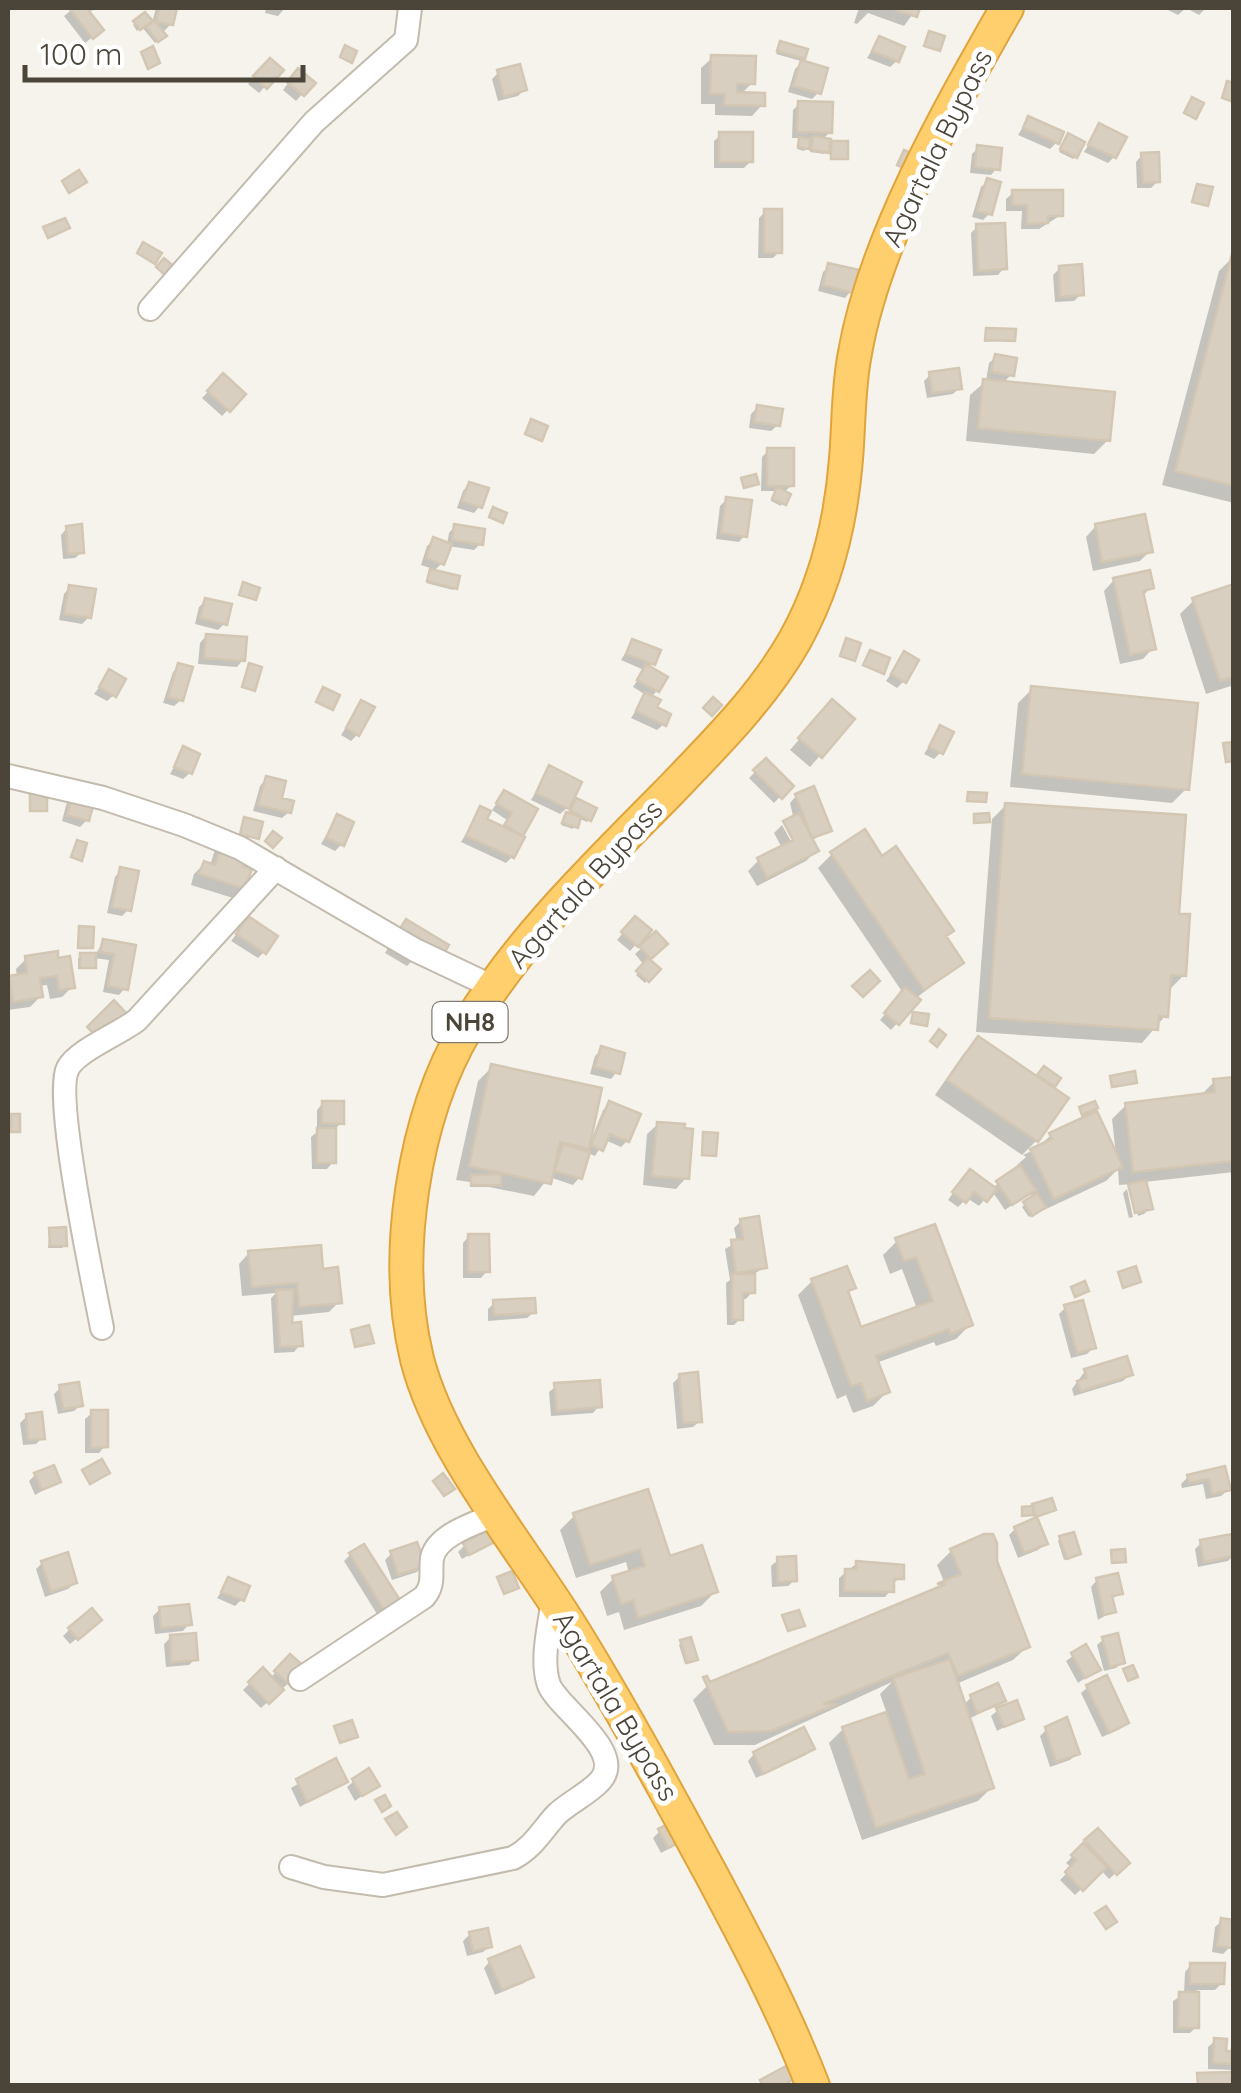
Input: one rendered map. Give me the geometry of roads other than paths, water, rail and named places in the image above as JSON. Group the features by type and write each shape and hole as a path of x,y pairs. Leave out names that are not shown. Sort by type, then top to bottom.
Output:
{"highway":[{"name":"Agartala Bypass","path":"812,2086 765,1975 677,1808 553,1599 456,1448 432,1401 418,1365 410,1322 413,1200 428,1118 442,1074 493,987 553,914 747,708 795,639 816,598 838,518 855,352 878,272 926,160 1007,8"}],"street":[{"path":"150,309 314,122 406,40 410,8"},
{"path":"8,776 103,798 240,848 416,950 493,987"},
{"path":"102,1328 64,1096 69,1066 137,1020 276,868"},
{"path":"300,1679 424,1596 430,1590 432,1556 437,1545 498,1514"},
{"path":"291,1867 324,1877 383,1885 514,1858 525,1852 556,1815 599,1782 604,1774 604,1757 581,1720 549,1686 546,1659 553,1599"}]}
